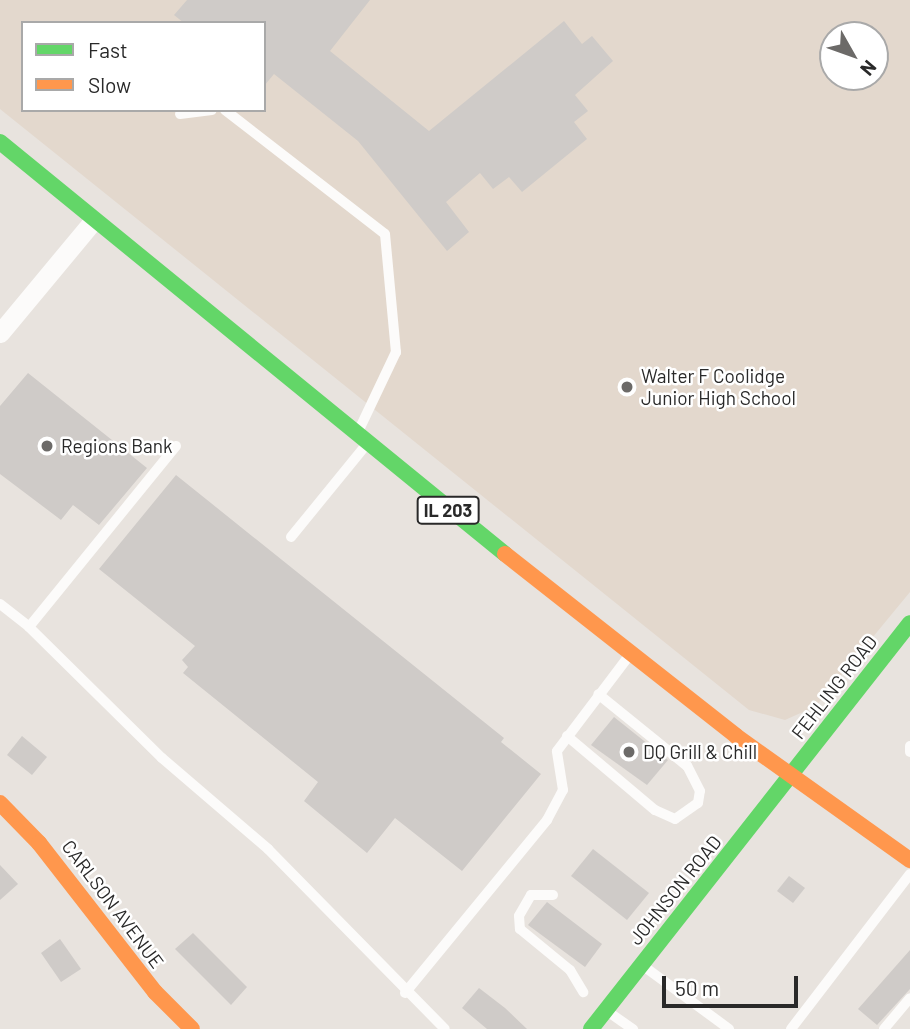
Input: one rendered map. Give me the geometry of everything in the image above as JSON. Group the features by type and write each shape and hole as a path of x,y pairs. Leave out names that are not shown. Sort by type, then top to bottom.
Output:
{"main road":[{"name":"IL 203","path":"0,142 92,222 361,440 791,777 910,860"},
{"name":"FEHLING ROAD","path":"791,777 910,623"},
{"name":"JOHNSON ROAD","path":"591,1029 791,777"},
{"name":"CARLSON AVENUE","path":"0,803 39,843 155,992 192,1029"}],"street":[{"path":"0,333 92,222"}],"lane":[{"path":"180,114 196,112"},
{"path":"228,112 384,234 396,352 361,440 291,537"},
{"path":"29,627 176,446"},
{"path":"0,604 29,627 162,758 268,849 404,993 445,1029"},
{"path":"404,993 547,820 563,790 556,751 631,653"},
{"path":"567,736 654,810 675,819 698,803 701,791 687,766 598,695"},
{"path":"910,746 910,752"},
{"path":"795,1028 910,874"},
{"path":"553,895 531,895 519,916 520,929 570,970 583,992"},
{"path":"642,965 729,1029"},
{"path":"884,1029 910,998"},
{"path":"606,1010 632,1029"}],"shaded area":[{"name":"Walter F Coolidge Junior High School","path":"0,0 910,0 910,592 816,706 785,720 749,710 0,109"}],"building":[{"path":"187,0 370,0 330,51 429,131 564,21 582,44 592,36 613,61 575,95 588,111 574,122 587,139 522,192 509,177 493,189 480,173 446,202 469,232 447,251 358,141 274,74 266,84 266,21 182,21 174,15"},
{"path":"28,373 147,468 99,525 73,505 61,520 0,474 0,406"},
{"path":"176,475 504,738 501,742 541,774 462,871 395,818 367,853 304,801 318,782 183,673 188,667 182,660 195,646 99,569"},
{"name":"DQ Grill & Chill","path":"614,717 668,760 647,785 591,745"},
{"path":"22,736 47,757 32,775 7,755"},
{"path":"593,849 649,893 627,920 571,876"},
{"path":"0,865 18,884 0,900"},
{"path":"789,876 805,888 793,903 777,891"},
{"path":"547,902 602,944 585,967 528,925"},
{"path":"193,933 247,987 231,1005 175,949"},
{"path":"60,939 81,969 61,982 41,953"},
{"path":"910,950 910,989 877,1025 858,1009"},
{"path":"479,988 527,1029 487,1029 462,1008"}],"traffic: fast":[{"path":"0,142 505,554"},
{"path":"591,1029 910,623"}],"traffic: slow":[{"path":"505,554 736,736 910,860"},
{"path":"0,803 39,843 155,992 192,1029"}],"place":[{"name":"Walter F Coolidge Junior High School","path":"627,387"},
{"name":"Regions Bank","path":"47,446"},
{"name":"DQ Grill & Chill","path":"629,752"}]}
